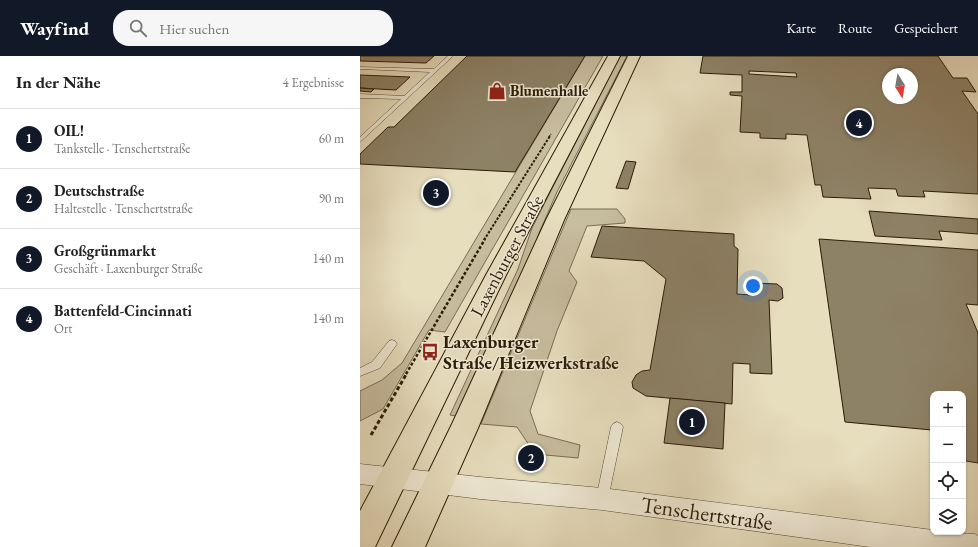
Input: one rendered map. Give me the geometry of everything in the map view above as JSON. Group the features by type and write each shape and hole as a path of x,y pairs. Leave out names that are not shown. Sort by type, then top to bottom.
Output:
{"main road":[{"name":"Laxenburger Straße","path":"360,544 496,275 614,56"},
{"name":"Laxenburger Straße","path":"408,547 464,428 555,220 634,56"}],"street":[{"name":"Tenschertstraße","path":"360,474 602,499 838,539 975,547"}],"lane":[{"path":"360,140 451,56"},
{"path":"360,68 435,71"},
{"path":"360,96 406,98"},
{"path":"360,372 376,365 392,344"},
{"path":"602,499 617,427"}],"path":[{"path":"372,435 488,236 554,129"}],"shaded area":[{"path":"585,56 603,56 445,332 429,330 383,409 360,421 360,391 382,380 402,363"},
{"path":"620,56 627,56 557,192 539,233 528,264 456,416 450,415 518,269 532,228"},
{"path":"571,209 617,209 625,219 625,223 587,226 569,271 577,282 557,331 530,411 538,434 580,445 578,458 535,454 517,427 481,424"}],"building":[{"path":"360,56 434,56 426,63 360,61"},
{"name":"Blumenhalle","path":"467,56 585,56 515,172 360,164 360,154 388,127 394,127"},
{"path":"703,56 938,56 953,78 967,78 976,92 962,91 978,114 978,194 923,191 925,197 898,196 896,189 868,188 871,199 823,197 821,185 815,185 807,135 786,134 786,139 760,138 760,133 740,132 742,96 730,95 730,92 742,92 742,75 700,73","holes":["749,71 796,73 797,77 749,74"]},
{"path":"360,75 410,77 396,90 360,88"},
{"path":"360,88 374,89 371,92 360,91"},
{"path":"626,161 636,162 628,189 616,188"},
{"path":"869,211 978,219 978,234 939,231 942,240 875,236"},
{"path":"602,226 734,234 734,246 738,249 737,294 750,295 749,286 755,283 777,284 782,288 783,298 778,301 769,300 772,374 750,373 750,364 733,363 732,404 646,396 633,388 632,382 636,375 642,371 650,370 666,279 644,261 591,257"},
{"path":"819,239 978,250 978,305 966,304 978,333 978,463 966,461 966,391 930,391 930,430 845,422"},
{"path":"670,398 725,403 723,449 664,443"}],"place":[{"name":"Blumenhalle","path":"497,91"},
{"name":"Battenfeld-Cincinnati","path":"859,123"},
{"name":"Großgrünmarkt","path":"436,193"},
{"name":"Laxenburger Straße/Heizwerkstraße","path":"430,352"},
{"name":"OIL!","path":"692,422"},
{"name":"Deutschstraße","path":"531,458"}]}
